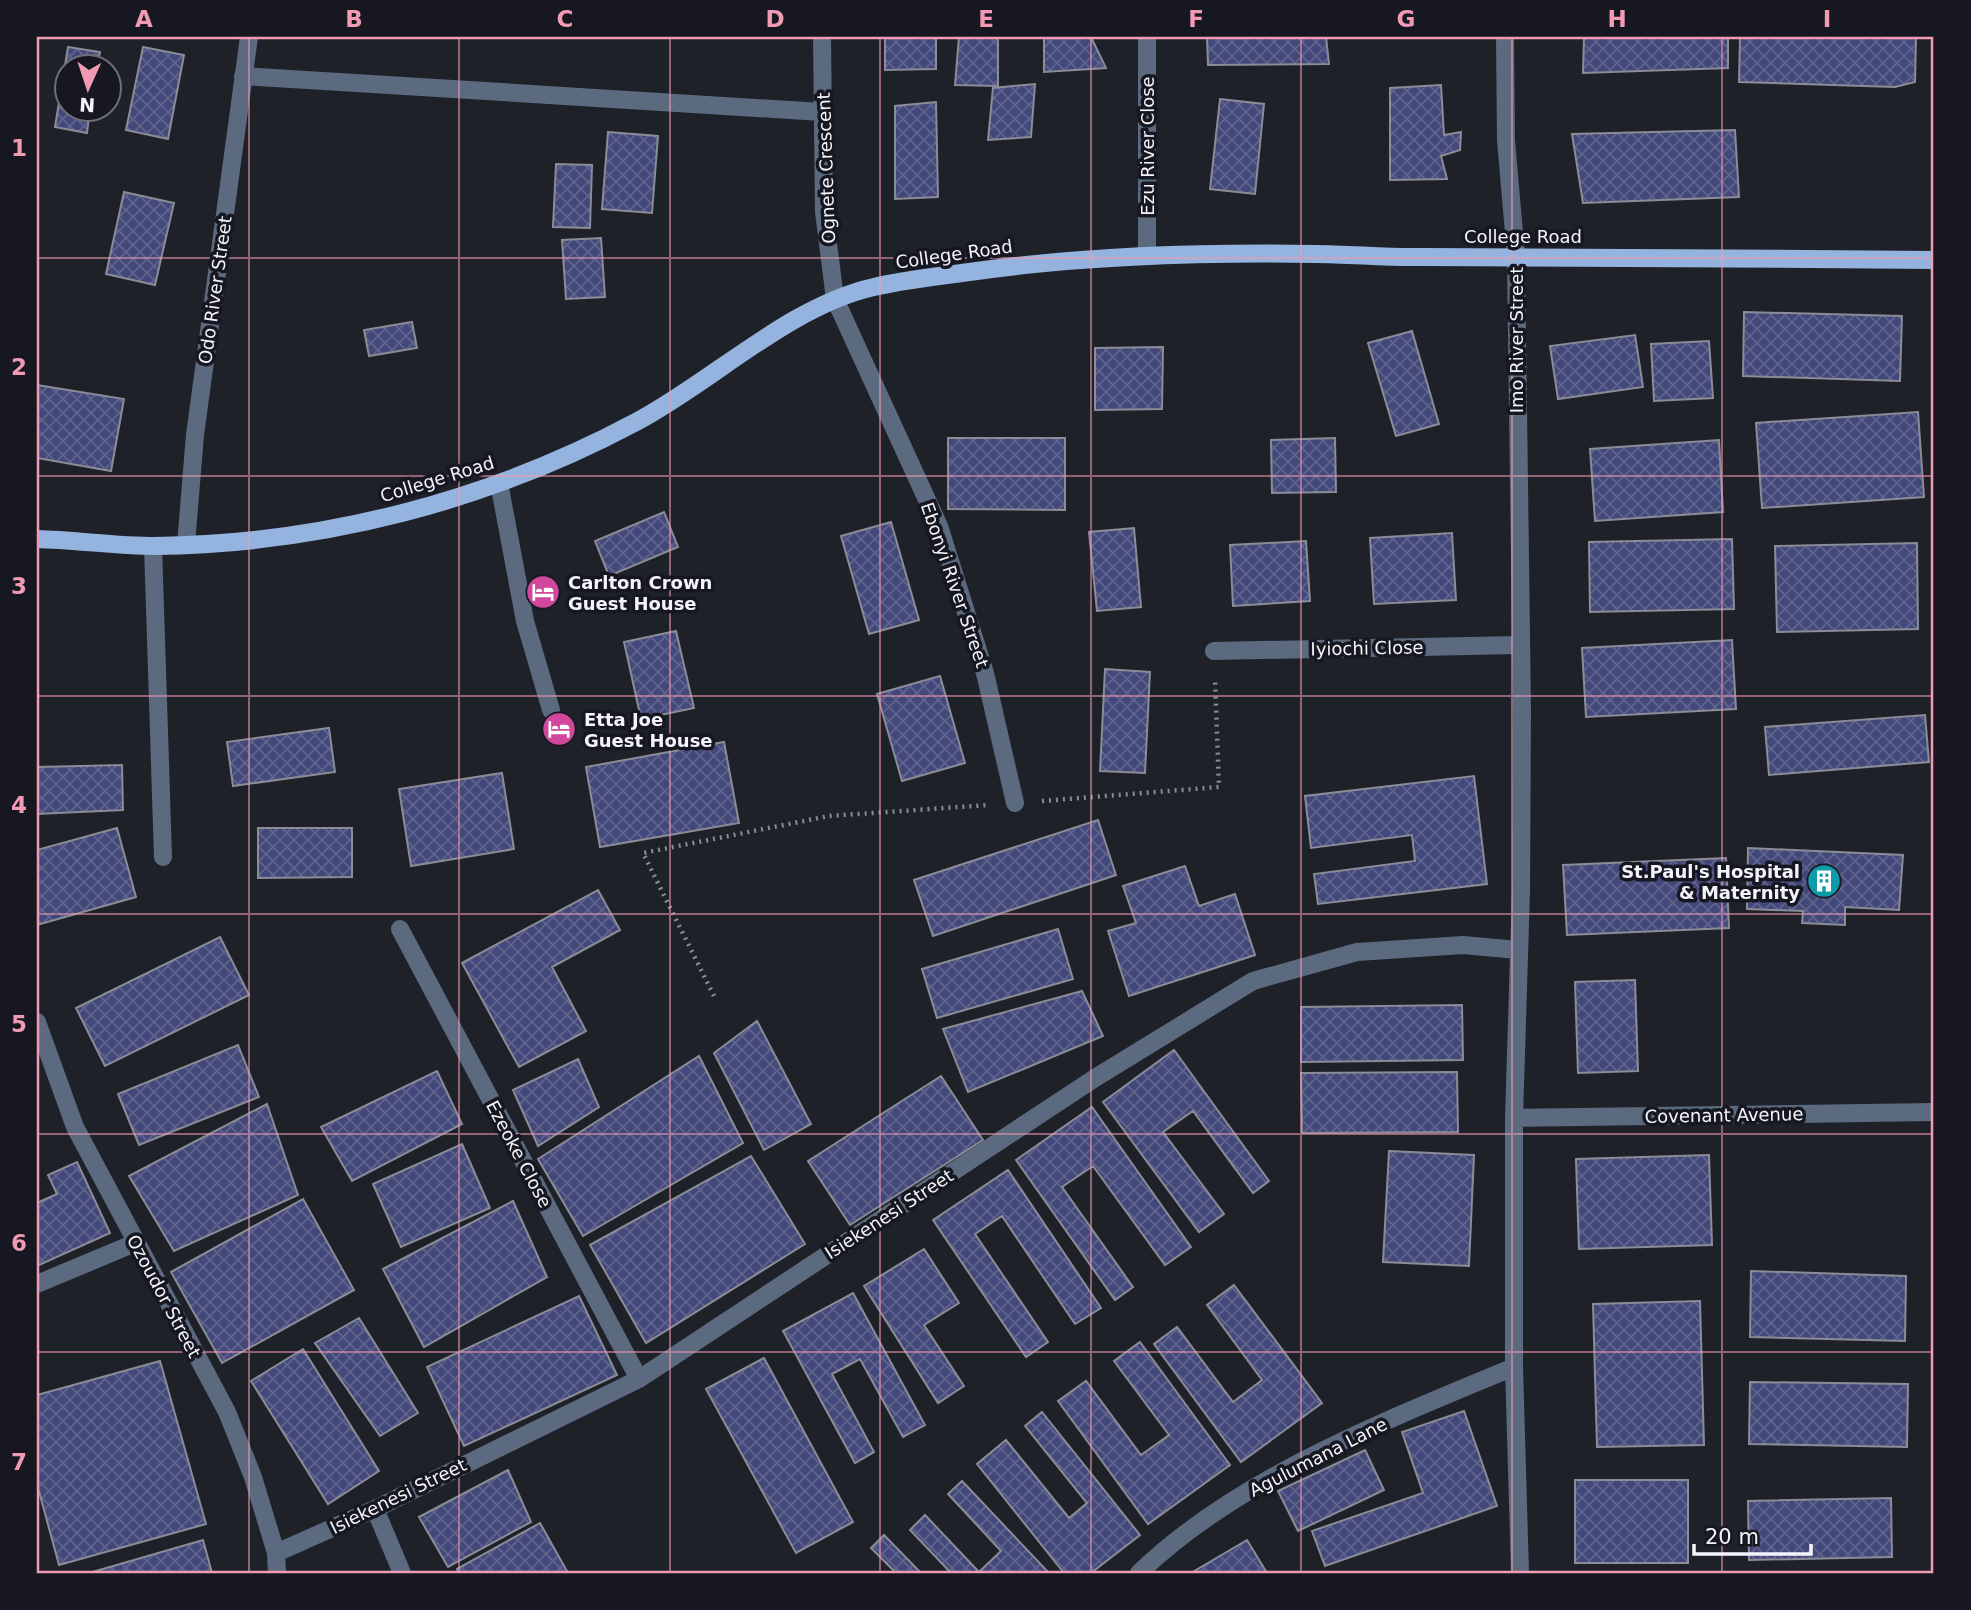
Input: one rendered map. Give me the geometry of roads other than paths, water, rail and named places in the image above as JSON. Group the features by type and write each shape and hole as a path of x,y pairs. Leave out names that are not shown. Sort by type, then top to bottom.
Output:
{"main road":[{"name":"College Road","path":"37,539 153,546 282,538 354,525 414,510 499,483 562,459 640,420 739,355 835,299 873,287 980,271 1147,255 1934,260"}],"street":[{"name":"Odo River Street","path":"186,544 195,435 249,37"},
{"name":"Ognete Crescent","path":"822,37 824,212 835,299"},
{"name":"Ezu River Close","path":"1147,37 1147,255"},
{"name":"Imo River Street","path":"1505,37 1506,140 1516,256 1519,645 1522,711 1514,1118 1514,1367 1520,1573"},
{"path":"243,76 822,112"},
{"name":"Ebonyi River Street","path":"835,299 939,526 985,673 1014,803"},
{"path":"499,483 525,621 551,710"},
{"path":"153,546 163,856"},
{"name":"Iyiochi Close","path":"1214,650 1519,645"},
{"name":"Ezeoke Close","path":"400,929 639,1379"},
{"name":"Isiekenesi Street","path":"276,1553 375,1509 639,1379 1095,1078 1253,981 1357,952 1463,945 1518,950"},
{"name":"Ozoudor Street","path":"37,1022 75,1126 227,1412 253,1477 276,1553 277,1573"},
{"name":"Covenant Avenue","path":"1514,1118 1934,1112"},
{"path":"37,1284 135,1243"},
{"name":"Agulumana Lane","path":"1139,1573 1166,1548 1250,1491 1399,1415 1514,1367"},
{"path":"375,1509 402,1573"}],"place":[{"name":"Carlton Crown Guest House","path":"543,592"},
{"name":"Etta Joe Guest House","path":"559,729"},
{"name":"St.Paul's Hospital & Maternity","path":"1824,881"}]}
